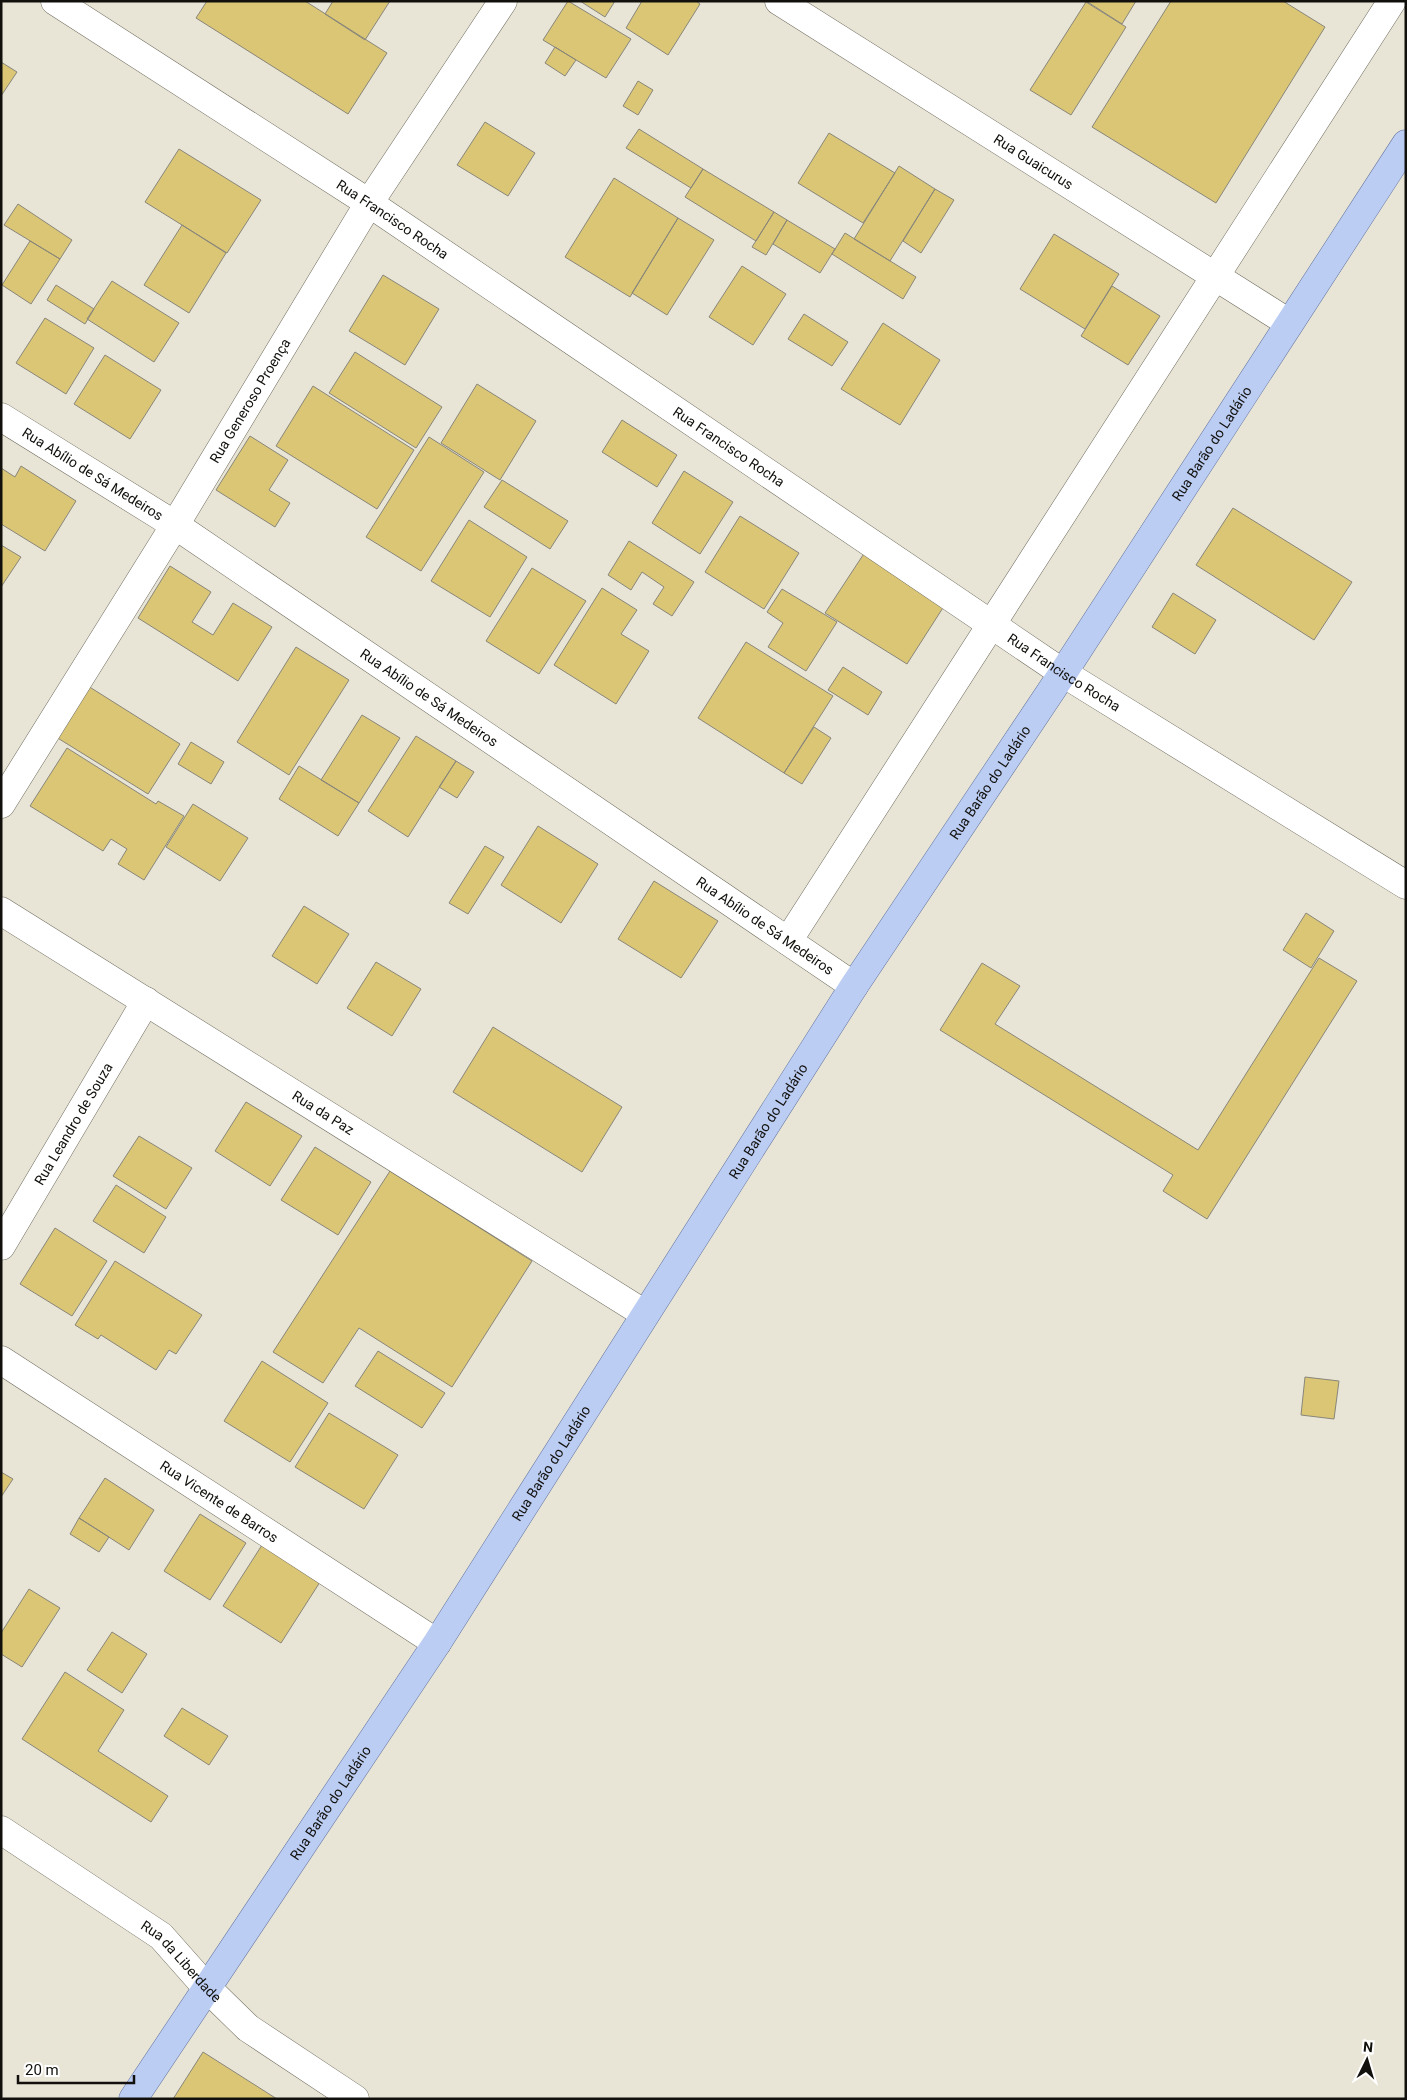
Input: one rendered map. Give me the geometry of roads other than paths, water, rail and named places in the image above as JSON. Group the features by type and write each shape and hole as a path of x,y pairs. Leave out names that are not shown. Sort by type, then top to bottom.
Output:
{"main road":[{"name":"Rua Barão do Ladário","path":"133,2099 437,1643 854,986 1063,673 1406,144"}],"street":[{"name":"Rua Francisco Rocha","path":"55,1 369,203 1063,673 1406,885"},
{"name":"Rua Generoso Proença","path":"1,804 175,525 369,203 503,1"},
{"name":"Rua Guaicurus","path":"779,1 1289,323"},
{"path":"788,941 1392,1"},
{"name":"Rua Abílio de Sá Medeiros","path":"1,417 175,525 854,986"},
{"name":"Rua da Paz","path":"1,911 645,1314"},
{"name":"Rua Leandro de Souza","path":"1,1246 146,1001"},
{"name":"Rua Vicente de Barros","path":"1,1360 437,1643"},
{"name":"Rua da Liberdade","path":"1,1830 161,1936 207,1988 248,2028 355,2099"}]}
